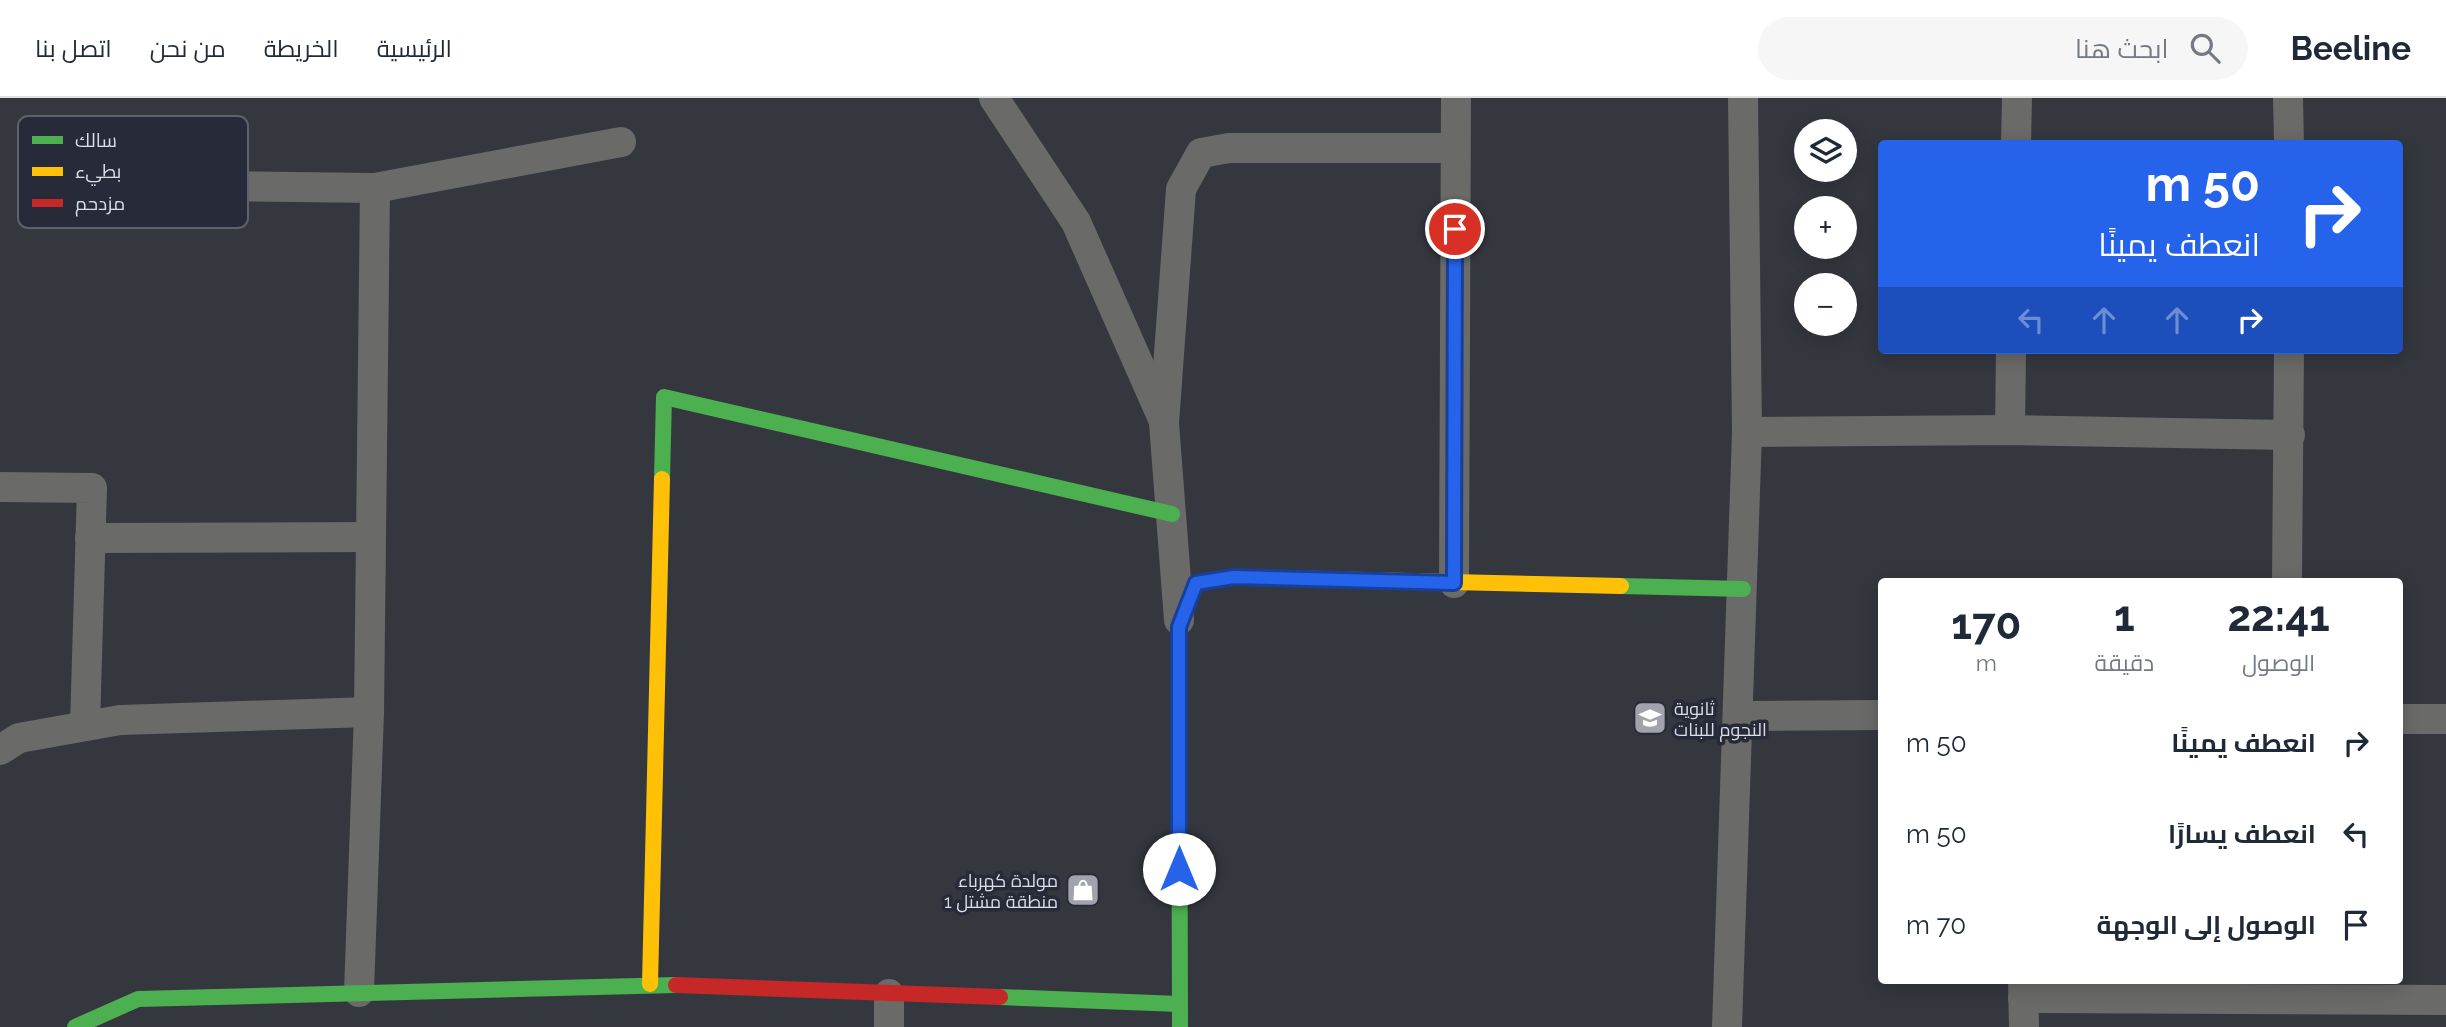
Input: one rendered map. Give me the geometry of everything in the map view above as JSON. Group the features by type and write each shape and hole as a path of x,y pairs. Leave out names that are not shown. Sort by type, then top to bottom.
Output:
{"street":[{"path":"994,98 1076,222 1164,423"},
{"path":"1454,583 1455,98"},
{"path":"1727,1027 1747,432 1743,98"},
{"path":"2016,140 2017,98"},
{"path":"2288,98 2288,140"},
{"path":"248,186 375,188 621,142"},
{"path":"1180,1027 1179,627 1164,423 1181,189 1201,153 1229,148 1455,148"},
{"path":"359,992 369,712 375,188"},
{"path":"2010,430 2011,354"},
{"path":"2287,578 2289,354"},
{"path":"650,984 664,397 1172,514"},
{"path":"1747,432 2010,430 2290,435"},
{"path":"0,487 92,488 85,726"},
{"path":"90,538 371,537"},
{"path":"1179,627 1196,583 1234,577 1743,589"},
{"path":"0,750 19,738 120,720 369,712"},
{"path":"1739,716 1878,715"},
{"path":"2403,719 2446,719"},
{"path":"75,1027 138,999 650,984 1179,1004"},
{"path":"889,994 889,1027"},
{"path":"2023,1002 2446,1000"}],"traffic: fast":[{"path":"662,479 664,397 1172,514"},
{"path":"1621,586 1743,589"},
{"path":"1180,1027 1179,627 1192,592"},
{"path":"75,1027 138,999 676,985"},
{"path":"1000,997 1179,1004"}],"traffic: slow":[{"path":"650,984 662,479"},
{"path":"1192,592 1196,583 1234,577 1621,586"}],"traffic: jam":[{"path":"676,985 1000,997"}],"place":[{"name":"ثانوية النجوم للبنات","path":"1650,718"},
{"name":"مولدة كهرباء منطقة مشتل 1","path":"1083,890"}],"route":[{"path":"1179,869 1179,627 1196,583 1234,577 1454,583 1455,229"}]}
